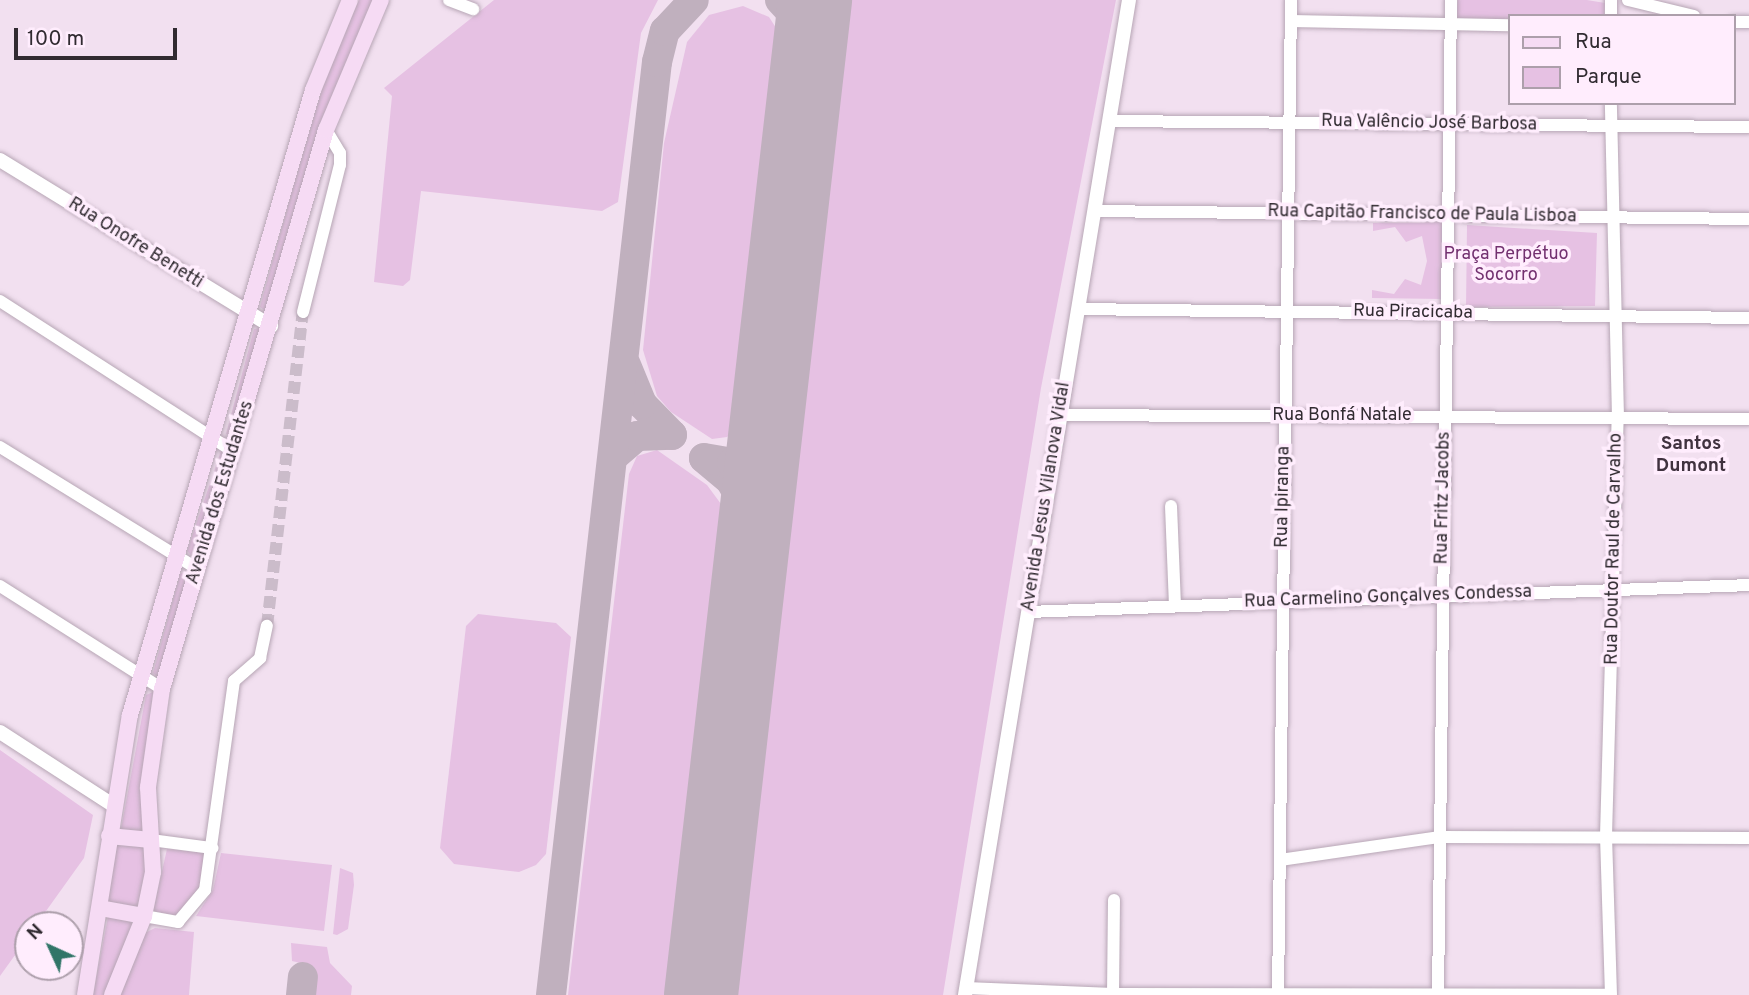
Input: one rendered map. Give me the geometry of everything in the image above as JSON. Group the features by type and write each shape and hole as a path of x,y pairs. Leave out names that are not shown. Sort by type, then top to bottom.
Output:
{"main road":[{"name":"Avenida dos Estudantes","path":"85,995 100,908 113,805 141,676 209,435 313,90 349,0"},
{"name":"Avenida dos Estudantes","path":"112,995 144,916 153,872 148,787 162,689 271,326 326,130 382,0"},
{"path":"109,836 151,840"},
{"path":"100,908 144,916"}],"street":[{"path":"449,0 473,9"},
{"name":"Avenida Jesus Vilanova Vidal","path":"965,991 1129,0"},
{"name":"Rua Ipiranga","path":"1278,995 1291,0"},
{"name":"Rua Fritz Jacobs","path":"1438,994 1451,0"},
{"path":"1628,0 1686,14"},
{"path":"1291,21 1508,25"},
{"name":"Rua Doutor Raul de Carvalho","path":"1608,995 1606,836 1616,590 1618,418 1611,105"},
{"name":"Rua Valêncio José Barbosa","path":"1109,121 1749,127"},
{"path":"303,312 340,166 340,153 326,130"},
{"name":"Rua Onofre Benetti","path":"0,160 271,326"},
{"name":"Rua Capitão Francisco de Paula Lisboa","path":"1094,211 1749,219"},
{"path":"0,301 234,452"},
{"name":"Rua Piracicaba","path":"1078,310 1749,318"},
{"name":"Rua Bonfá Natale","path":"1060,415 1749,419"},
{"path":"0,447 198,570"},
{"path":"1171,506 1175,606"},
{"name":"Rua Carmelino Gonçalves Condessa","path":"1028,612 1749,585"},
{"path":"0,586 162,689"},
{"path":"144,916 178,922 186,916 208,884 234,681 260,658 267,626"},
{"path":"0,732 113,805"},
{"path":"1280,860 1440,837 1749,838"},
{"path":"151,840 212,848"},
{"path":"1113,995 1114,900"},
{"path":"965,991 1113,995 1608,995"}],"green space":[{"path":"359,0 374,0 267,312 260,307 295,180 325,79"},
{"path":"494,0 658,0 641,33 618,202 602,211 421,191 410,280 403,286 374,282 392,96 384,88"},
{"path":"844,0 1116,0 1041,388 943,995 730,995 793,479"},
{"path":"1458,0 1587,0 1605,3 1604,14 1508,14 1508,21 1456,20"},
{"path":"743,6 769,17 778,31 781,52 740,425 727,437 712,439 671,412 657,396 643,350 664,143 687,42 709,15"},
{"path":"1442,222 1445,226 1443,299 1372,298 1372,290 1394,294 1405,279 1421,285 1427,261 1422,236 1406,242 1395,227 1373,231 1373,223"},
{"name":"Praça Perpétuo Socorro","path":"1467,225 1597,233 1595,306 1466,307"},
{"path":"260,328 231,435 226,434 254,329"},
{"path":"657,450 707,485 721,504 729,534 705,707 674,995 568,995 629,474 637,456"},
{"path":"221,451 225,452 196,554 192,556 187,551"},
{"path":"180,574 189,574 158,677 153,673"},
{"path":"478,614 556,623 571,637 546,854 536,865 519,872 454,864 440,848 466,626"},
{"path":"153,692 145,758 143,829 139,834 121,829 146,695"},
{"path":"0,750 93,815 84,858 46,911 14,911 14,956 0,976"},
{"path":"114,842 144,845 146,871 137,910 106,903"},
{"path":"167,849 207,853 203,882 178,916 153,911"},
{"path":"221,853 332,865 324,931 196,916 213,890"},
{"path":"340,868 353,873 354,885 348,929 337,935 333,934"},
{"path":"108,917 127,918 132,924 106,995 93,995"},
{"path":"155,928 194,932 189,995 120,995 143,934"},
{"path":"291,943 327,947 330,963 352,986 351,995 306,995 309,965 292,961"}],"taxiway":[{"path":"551,995 657,62 665,31 694,0"},
{"path":"780,0 792,13 809,50"},
{"path":"614,456 637,436 672,435 642,404 626,365"},
{"path":"754,557 752,524 744,504 730,480 704,458 732,463 742,459 758,447 769,425"},
{"path":"301,995 303,977"}],"runway":[{"path":"701,995 815,0"}],"tunnel":[{"path":"267,626 303,312"}],"district":[{"name":"Santos Dumont","path":"1691,456"}]}
